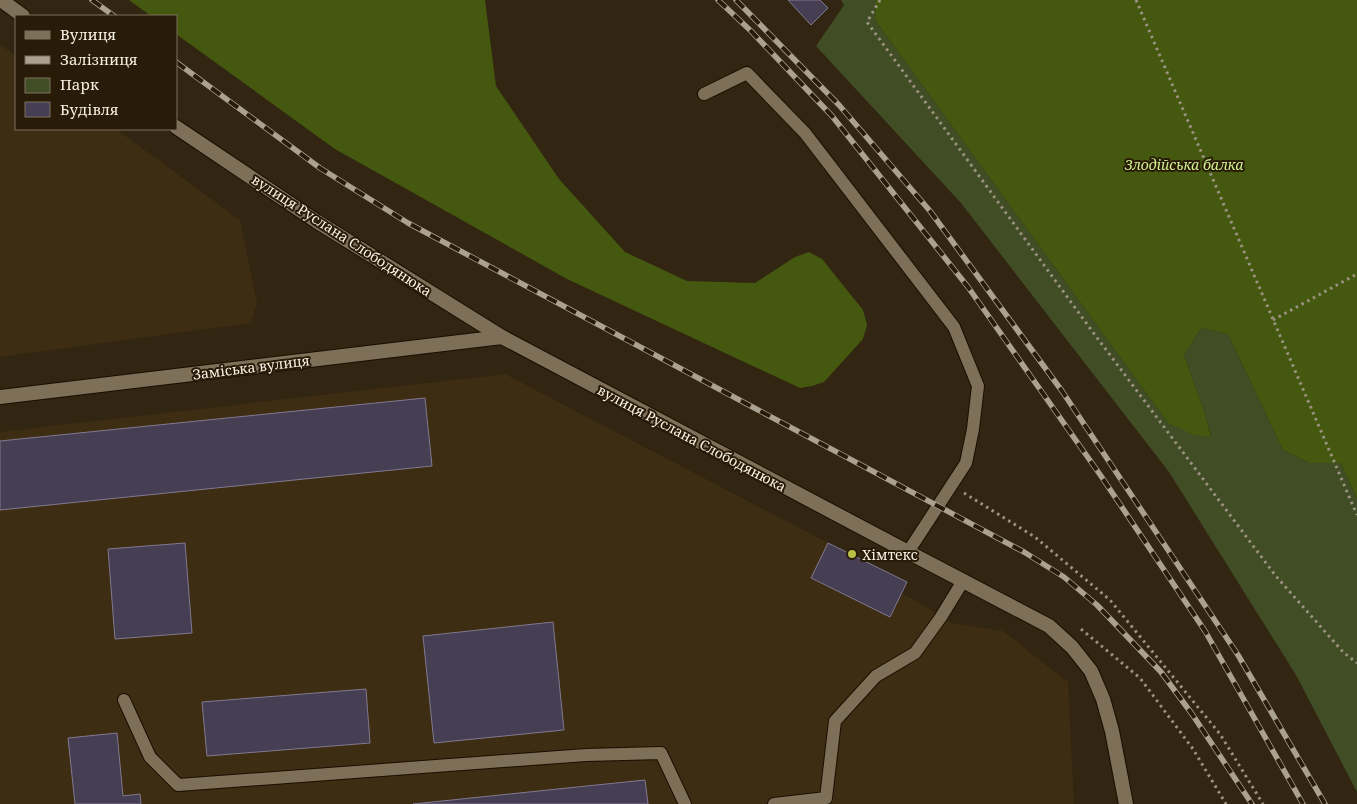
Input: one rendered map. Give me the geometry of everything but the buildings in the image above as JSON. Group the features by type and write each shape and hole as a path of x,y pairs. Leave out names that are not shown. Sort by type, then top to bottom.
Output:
{"street":[{"path":"0,0 22,15"},
{"name":"вулиця Руслана Слободянюка","path":"178,127 316,221 502,337 1049,626 1072,648 1091,671 1104,699 1126,804"},
{"name":"Заміська вулиця","path":"0,397 502,337"}],"lane":[{"path":"704,94 747,73 805,133 954,327 978,386 973,429 966,463 908,552"},
{"path":"774,804 826,798 835,721 876,676 914,653 941,617 963,581"},
{"path":"124,700 150,757 178,785 586,755 662,753 685,804"}],"path":[{"path":"880,0 867,22 1092,331 1275,575 1343,652 1357,664"},
{"path":"1136,0 1357,515"},
{"path":"1273,320 1357,274"},
{"path":"952,485 1035,537 1110,600 1220,734 1263,804"}],"shaded area":[{"path":"0,44 15,55 15,130 117,130 240,220 257,302 251,323 0,357"},
{"path":"505,374 828,543 811,579 890,617 901,594 913,599 952,623 1003,631 1068,682 1074,804 0,804 0,432"}],"green space":[{"path":"129,0 485,0 496,86 559,179 625,252 687,281 755,283 795,257 809,252 822,259 863,310 867,325 863,339 824,382 800,388 567,279 335,149 178,35 178,15 150,15"},
{"path":"841,0 876,0 875,20 1168,423 1211,436 1184,355 1201,328 1228,334 1283,450 1310,463 1341,463 1357,499 1357,792 1296,675 1169,472 961,203 816,46 844,5"},
{"name":"Злодійська балка","path":"876,0 1357,0 1357,499 1341,463 1310,463 1283,450 1228,334 1201,328 1184,355 1211,437 1194,435 1168,423 875,20"}],"railway":[{"path":"92,0 113,15"},
{"path":"718,0 751,31 832,116 968,287 1101,476 1205,631 1303,804"},
{"path":"736,0 839,105 930,211 1062,391 1238,655 1325,804"},
{"path":"178,63 320,168 408,223 1024,552 1064,577 1097,605 1161,672 1192,714 1252,804"}],"place":[{"name":"Хімтекс","path":"852,554"}]}
